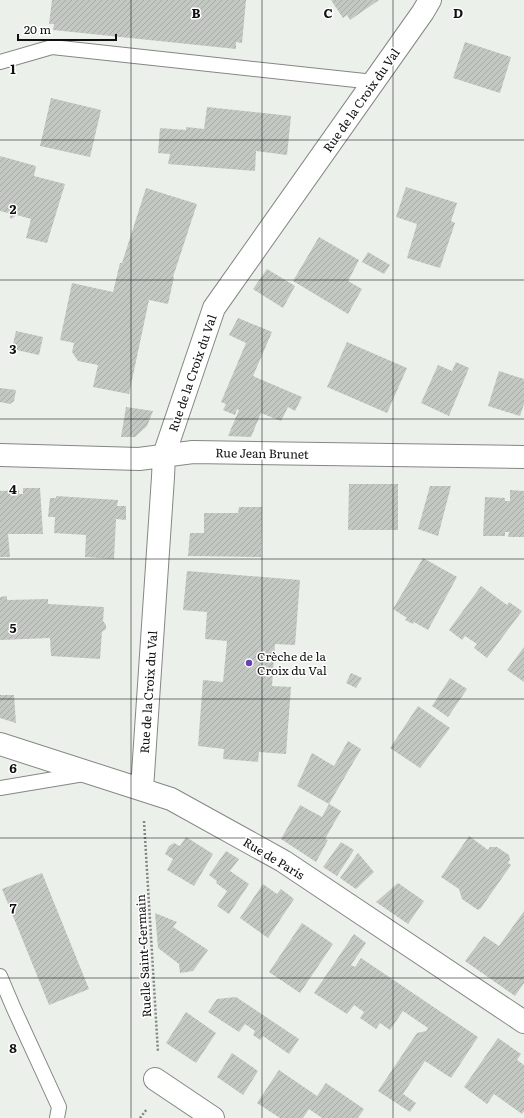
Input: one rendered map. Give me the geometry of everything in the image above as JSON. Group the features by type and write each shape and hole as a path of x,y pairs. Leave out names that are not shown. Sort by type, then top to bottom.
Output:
{"street":[{"name":"Rue de la Croix du Val","path":"142,789 164,455 214,308 374,82 430,0"},
{"name":"Rue Jean Brunet","path":"0,455 139,459 193,452 524,456"},
{"name":"Rue de Paris","path":"0,744 171,799 282,861 524,1022"},
{"path":"155,1079 213,1118"}],"lane":[{"path":"0,62 52,47 374,82"},
{"path":"0,788 90,773"},
{"path":"0,976 59,1107 57,1118"}],"path":[{"name":"Ruelle Saint-Germain","path":"140,1118 152,1101 158,1060 142,789"}],"building":[{"path":"52,0 246,0 242,43 236,42 236,49 53,30 54,24 49,24"},
{"path":"331,0 379,0 350,20 347,15 343,18"},
{"path":"465,42 511,57 500,93 453,78"},
{"path":"51,98 101,110 90,157 40,146"},
{"path":"207,107 291,116 287,155 256,151 255,171 168,164 170,154 158,153 160,128 186,130 186,127 204,129"},
{"path":"0,156 36,166 34,176 65,184 47,243 26,238 31,219 17,215 11,219 8,213 0,211"},
{"path":"406,187 457,203 451,221 455,223 440,268 407,258 417,224 396,217"},
{"path":"146,188 197,204 173,277 168,304 149,300 129,394 93,387 98,365 78,361 72,352 74,343 60,340 72,283 113,292 120,263 122,263"},
{"path":"319,237 359,260 348,281 362,289 348,314 293,281"},
{"path":"368,252 390,265 384,274 362,262"},
{"path":"267,269 295,286 283,308 253,289"},
{"path":"238,318 272,332 253,376 302,397 295,411 288,407 281,421 261,413 251,437 228,436 239,410 237,409 235,415 223,410 226,404 221,402 246,343 229,335"},
{"path":"16,331 43,337 39,355 12,349"},
{"path":"347,342 407,368 387,413 327,387"},
{"path":"456,362 469,368 449,416 421,403 438,365 452,371"},
{"path":"499,371 524,379 524,404 520,416 488,406"},
{"path":"0,388 16,390 14,401 10,404 0,402"},
{"path":"126,407 153,411 147,426 135,437 121,437"},
{"path":"349,484 398,484 398,530 348,530"},
{"path":"430,486 451,486 438,536 418,529"},
{"path":"23,488 40,488 43,534 8,534 10,557 0,557 0,491 19,490 19,494 23,494"},
{"path":"510,490 524,491 524,537 508,537 509,532 505,532 505,536 483,536 485,497 505,498 505,501 510,501"},
{"path":"56,496 118,500 117,506 126,506 126,520 116,519 114,559 85,557 86,535 54,533 55,517 48,517 50,498 56,498"},
{"path":"239,507 262,507 261,557 188,556 190,533 204,533 204,513 238,513"},
{"path":"423,558 457,577 428,630 414,622 413,624 405,620 407,618 393,609"},
{"name":"Crèche de la Croix du Val","path":"187,571 300,580 295,645 275,644 272,686 291,687 286,754 259,752 258,762 223,759 224,749 198,746 203,680 223,682 227,641 205,639 207,612 183,610"},
{"path":"481,586 507,605 509,602 522,611 487,658 474,648 477,644 465,636 462,640 449,630"},
{"path":"7,596 7,600 48,599 48,604 104,607 103,621 106,625 106,629 102,632 100,659 51,656 50,638 0,640 0,597"},
{"path":"524,647 524,682 507,670"},
{"path":"351,673 362,678 356,688 346,683"},
{"path":"450,678 467,689 448,717 432,706"},
{"path":"0,695 14,695 16,723 0,718"},
{"path":"418,706 450,728 420,768 390,748"},
{"path":"348,741 361,749 329,804 297,786 312,753 334,766"},
{"path":"329,804 341,811 325,839 328,840 316,862 281,839 300,805 322,817"},
{"path":"469,836 488,850 490,847 497,847 509,855 510,860 508,863 511,865 481,908 478,910 462,899 459,889 441,877"},
{"path":"186,837 213,854 194,886 167,870 173,859 165,854 169,846 174,843 180,846"},
{"path":"341,842 354,850 337,876 323,867"},
{"path":"226,851 239,859 230,871 249,884 229,914 217,906 227,891 216,883 217,881 209,875"},
{"path":"358,853 374,872 356,889 340,878"},
{"path":"42,873 89,989 49,1005 2,889"},
{"path":"398,883 424,901 408,924 376,902"},
{"path":"263,884 277,894 281,889 294,899 268,938 240,918"},
{"path":"524,911 524,983 515,996 465,961 484,936 499,946"},
{"path":"155,913 177,922 173,927 208,950 193,971 180,973 179,964 158,948"},
{"path":"302,923 333,944 300,993 269,972"},
{"path":"354,934 366,943 351,965 355,967 361,958 478,1037 451,1078 425,1061 403,1094 416,1103 410,1112 378,1091 417,1033 426,1031 428,1028 403,1011 390,1030 380,1023 376,1029 360,1018 364,1012 354,1005 347,1014 314,993"},
{"path":"236,997 299,1039 289,1054 263,1036 260,1040 253,1035 255,1031 245,1024 239,1032 208,1012 217,999"},
{"path":"186,1012 216,1033 196,1063 166,1043"},
{"path":"498,1038 521,1054 517,1060 524,1065 524,1111 522,1114 494,1094 487,1104 464,1087"},
{"path":"232,1053 258,1071 243,1095 217,1077"},
{"path":"279,1070 317,1096 326,1083 364,1109 358,1118 322,1118 309,1109 303,1118 280,1118 257,1103"}],"place":[{"name":"Crèche de la Croix du Val","path":"249,663"}]}
